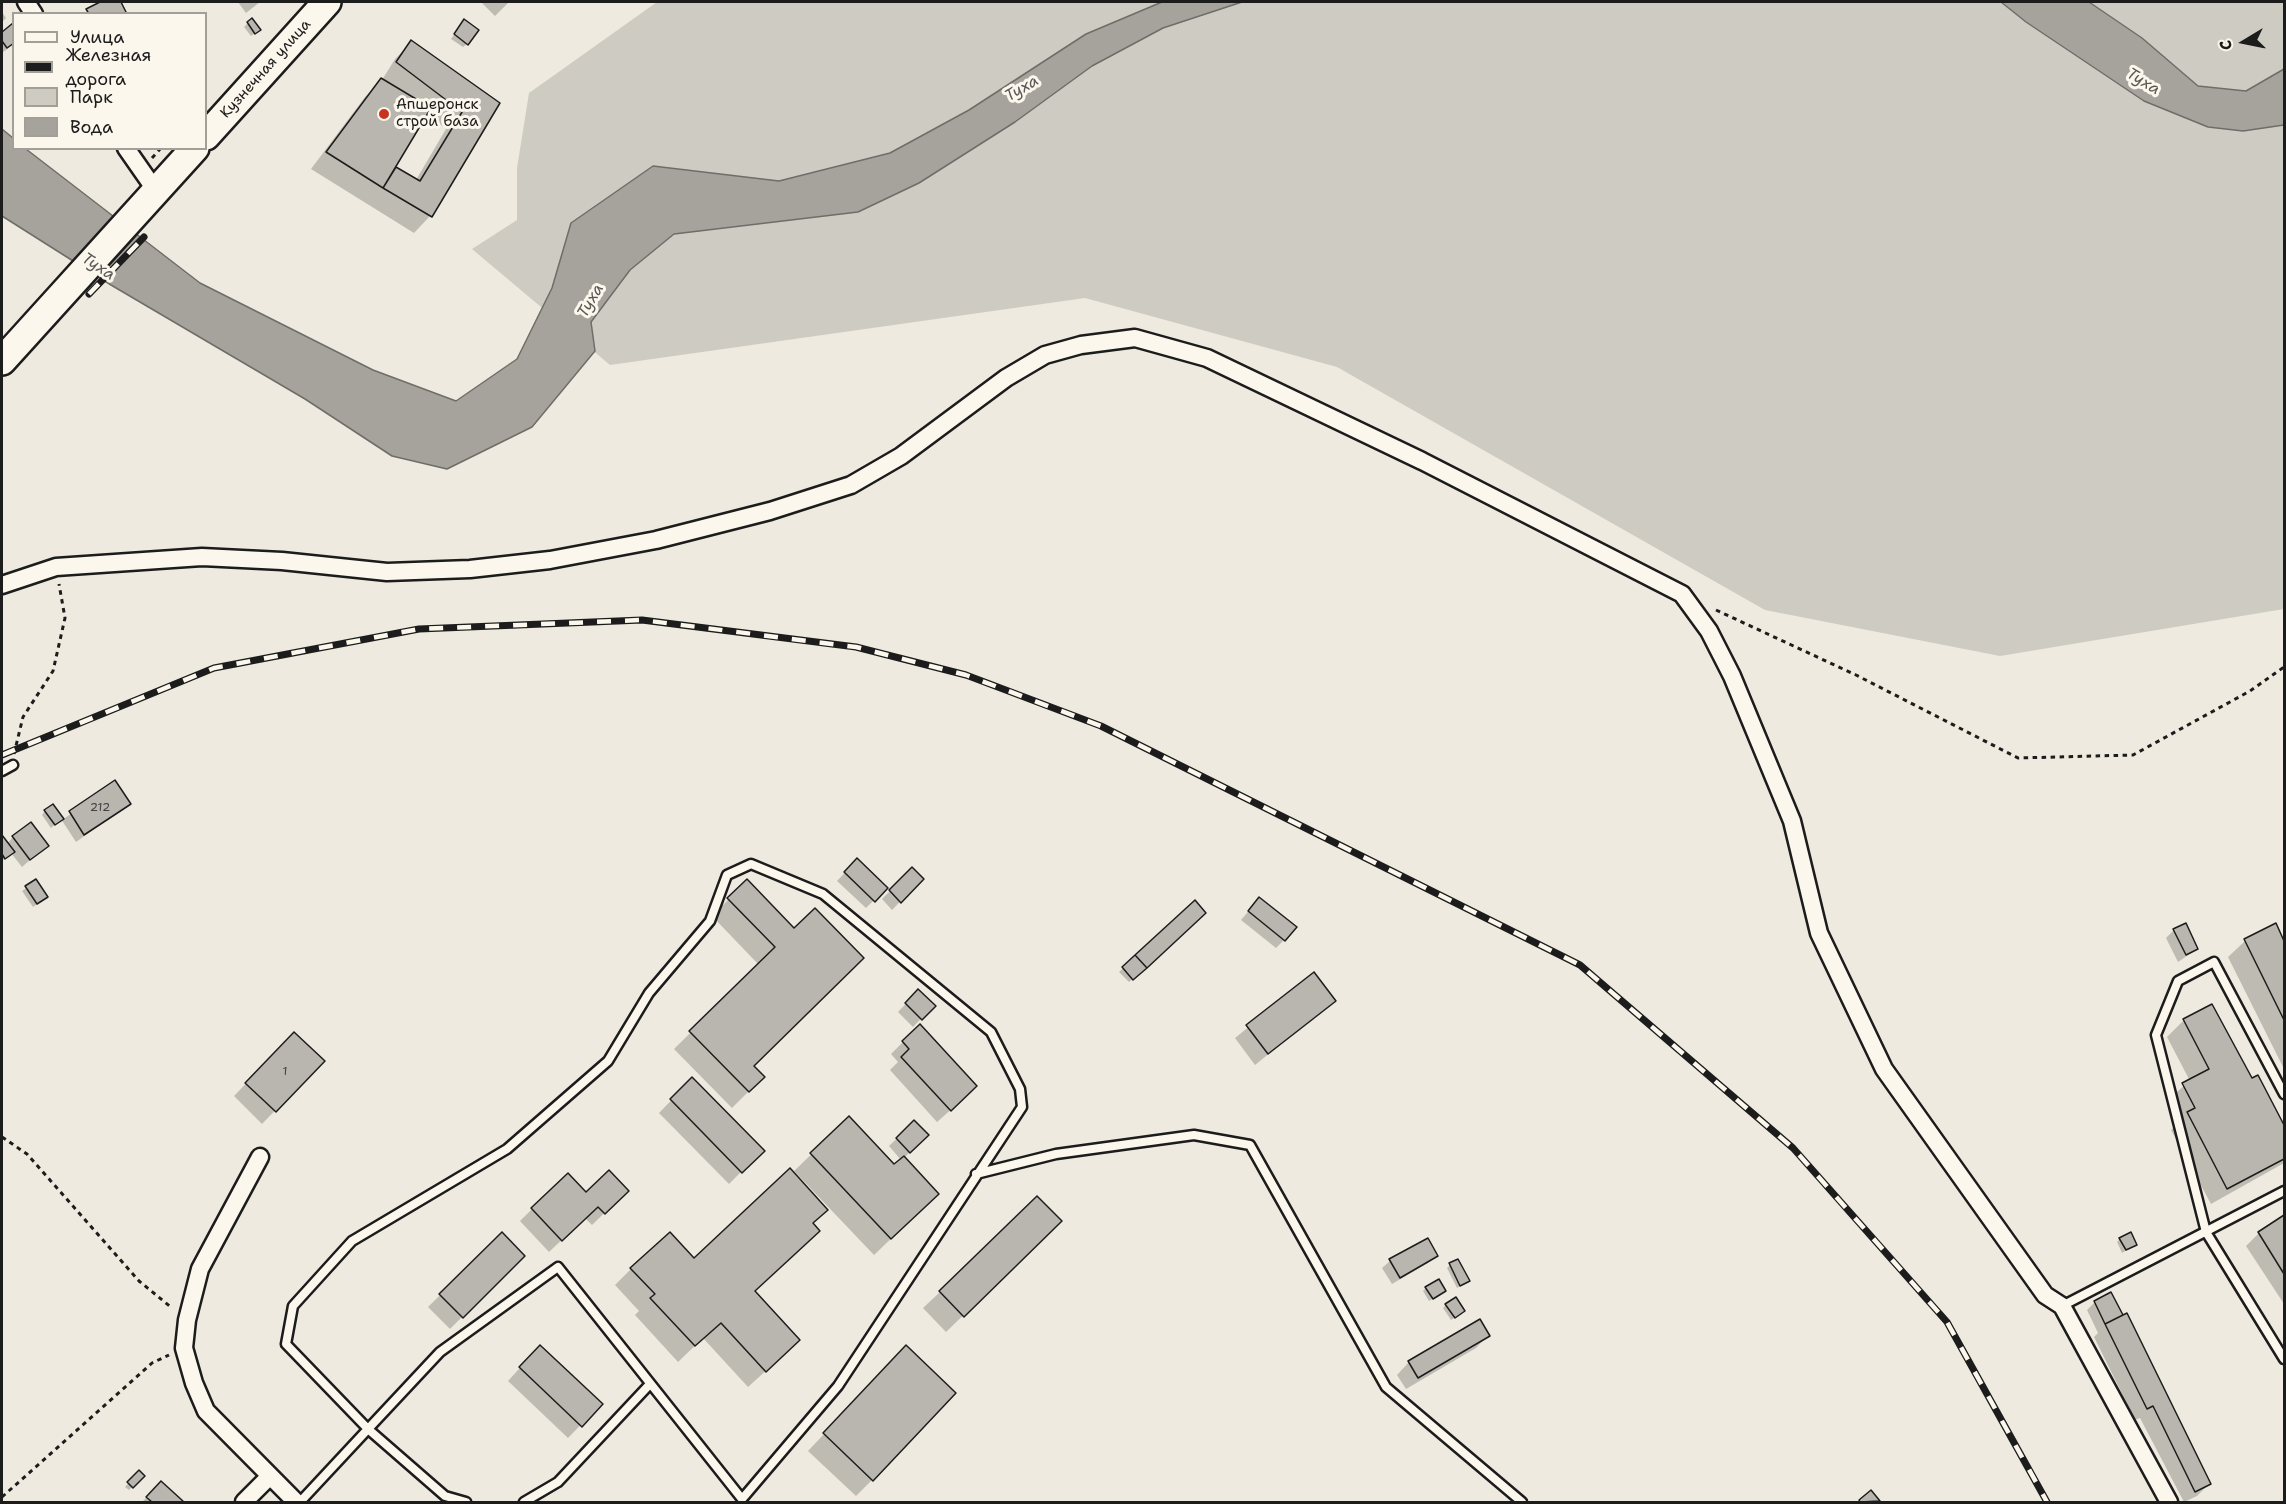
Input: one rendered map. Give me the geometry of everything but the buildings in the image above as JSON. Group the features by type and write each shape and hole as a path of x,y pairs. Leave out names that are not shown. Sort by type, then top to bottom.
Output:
{"main road":[{"name":"Кузнечная улица","path":"207,135 327,2"},
{"path":"2,361 193,150"}],"street":[{"path":"127,150 156,191"},
{"path":"2,585 56,567 202,557 282,561 387,572 470,569 550,560 656,540 770,511 851,485 901,456 1006,378 1045,355 1081,345 1135,338 1207,358 1422,461 1682,594 1709,631 1732,676 1792,822 1819,933 1884,1069 2045,1295 2062,1306 2169,1503"},
{"path":"260,1157 200,1269 187,1320 184,1348 194,1383 206,1411 298,1503"},
{"path":"244,1503 269,1476"}],"lane":[{"path":"2,771 13,765"},
{"path":"298,1503 368,1429 440,1352 558,1267 742,1500 838,1386 1022,1107 1020,1089 991,1032 823,894 751,864 727,875 710,921 649,993 608,1061 507,1149 352,1241 293,1306 286,1344 368,1429 445,1496 466,1503"},
{"path":"2284,1094 2214,962 2178,981 2156,1035 2206,1232 2284,1359"},
{"path":"976,1174 1056,1154 1194,1135 1251,1145 1386,1387 1522,1503"},
{"path":"2062,1306 2284,1191"},
{"path":"524,1503 558,1482 650,1384"}],"path":[{"path":"13,765 23,717 52,670 65,618 56,567"},
{"path":"1712,608 1856,675 2018,758 2133,755 2250,691 2284,666"},
{"path":"2,1137 27,1154 139,1281 187,1320"},
{"path":"2,1497 152,1363 184,1348"}],"green space":[{"path":"657,2 2284,2 2284,609 2000,656 1765,610 1337,367 1085,298 610,365 472,249 517,220 517,168 529,93"}],"water":[{"name":"Туха","path":"1162,2 1242,2 1163,28 1092,66 1015,122 919,183 858,212 674,234 630,270 591,322 595,351 532,427 447,469 392,456 305,399 111,285 2,216 2,129 12,137 12,150 27,150 200,283 373,370 456,401 517,359 552,288 571,223 653,166 779,181 890,153 969,110 1086,34"},
{"name":"Туха","path":"2001,2 2089,2 2142,38 2198,86 2246,91 2284,69 2284,125 2243,131 2208,127 2144,101 2026,22"}],"railway":[{"path":"89,294 144,237"},
{"path":"2,755 214,668 419,629 642,620 856,647 966,675 1101,726 1580,965 1793,1148 1947,1322 2047,1502"}],"place":[{"name":"Апшеронск строй база","path":"384,114"}]}
